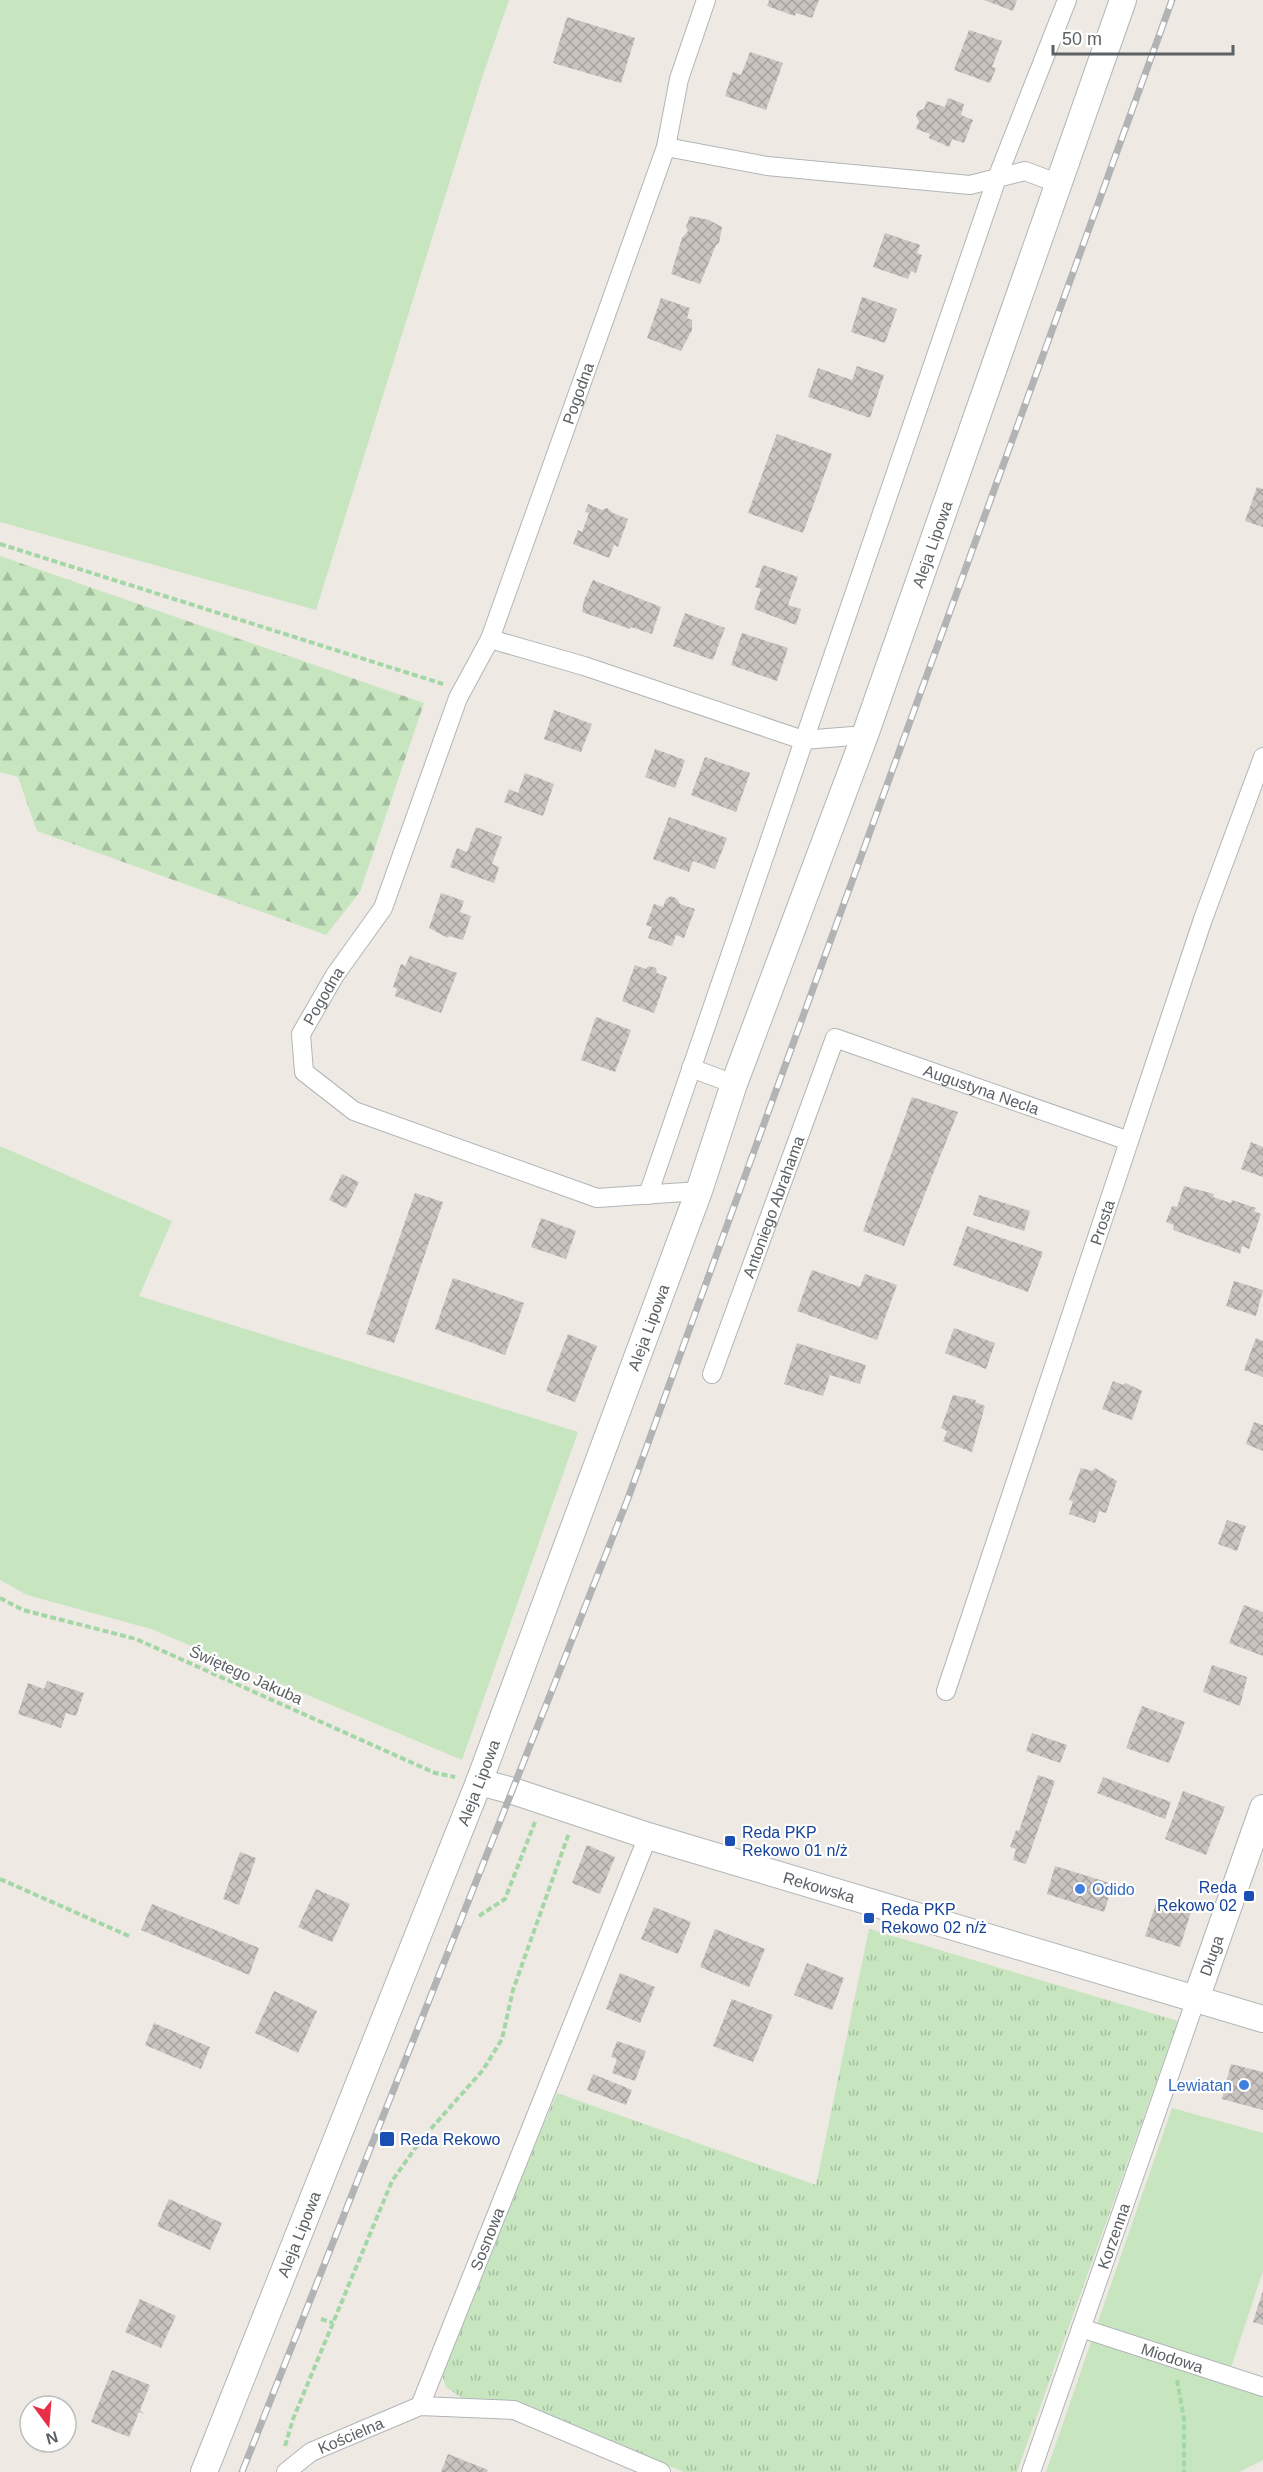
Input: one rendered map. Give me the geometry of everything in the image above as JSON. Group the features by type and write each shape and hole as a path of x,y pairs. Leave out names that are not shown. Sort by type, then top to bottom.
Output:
{"street":[{"name":"Pogodna","path":"699,1191 597,1198 354,1111 304,1072 301,1034 335,975 383,908 414,817 462,690 490,639 666,147 679,79 706,0"},
{"path":"648,1195 997,178 1067,0"},
{"name":"Aleja Lipowa","path":"204,2472 479,1782 699,1191 734,1084 865,735 1123,0"},
{"path":"666,147 779,167 970,185 1025,171 1057,183"},
{"path":"490,639 584,666 803,740 865,735"},
{"name":"Prosta","path":"946,1691 1203,919 1263,757"},
{"name":"Augustyna Necla","path":"835,1038 1129,1141"},
{"name":"Antoniego Abrahama","path":"712,1374 835,1038"},
{"path":"691,1068 734,1084"},
{"name":"Rekowska","path":"479,1782 648,1836 1263,2019"},
{"name":"Długa","path":"1196,1999 1263,1808"},
{"name":"Sosnowa","path":"420,2406 648,1836"},
{"name":"Korzenna","path":"1031,2472 1196,1999"},
{"name":"Miodowa","path":"1081,2328 1263,2387"},
{"path":"420,2406 514,2410 661,2472"},
{"name":"Kościelna","path":"287,2470 311,2452 420,2406"}],"path":[{"path":"0,544 462,690"},
{"name":"Świętego Jakuba","path":"0,1598 23,1610 136,1639 435,1773 479,1782"},
{"path":"287,2470 285,2446 293,2418 393,2181 422,2140 483,2070 502,2039 513,1990 575,1813"},
{"path":"479,1916 505,1899 538,1817"},
{"path":"0,1879 131,1937"},
{"path":"321,2319 333,2323"},
{"path":"1173,2357 1184,2419 1184,2472"}],"green space":[{"path":"0,0 509,0 483,75 316,610 0,522"},
{"path":"0,556 424,703 360,892 326,935 37,831 18,777 0,772"},
{"path":"0,1146 172,1221 139,1296 578,1432 462,1760 151,1629 27,1595 0,1580"},
{"path":"869,1929 1178,2021 1017,2472 684,2472 514,2403 466,2401 446,2387 440,2369 557,2093 816,2185"},
{"path":"1172,2108 1263,2133 1263,2271 1226,2383 1263,2392 1263,2460 1239,2472 1046,2472"}],"building":[{"path":"769,0 819,0 812,18 796,13 795,16 767,6"},
{"path":"984,0 1017,0 1013,11"},
{"path":"567,17 635,38 621,83 553,63"},
{"path":"969,30 1002,41 992,67 996,68 990,83 954,70"},
{"path":"750,52 783,63 766,110 725,96 733,72 741,75"},
{"path":"948,98 964,104 961,115 973,120 964,143 952,139 949,147 929,138 930,134 916,129 919,121 916,116 918,111 924,109 927,101 945,107"},
{"path":"690,216 709,220 722,227 719,243 716,245 700,284 671,274 682,238 688,231 686,227"},
{"path":"885,233 920,245 917,253 922,255 916,273 911,271 908,279 873,267"},
{"path":"862,297 897,309 885,343 851,332"},
{"path":"661,298 690,308 687,318 692,320 692,330 681,351 647,338"},
{"path":"857,366 884,375 870,418 808,397 818,368 852,380"},
{"path":"777,434 832,454 803,533 748,513"},
{"path":"1257,487 1263,489 1263,527 1245,521"},
{"path":"588,504 602,510 607,508 628,519 618,547 614,545 609,558 573,544 578,530 582,532 589,513 585,512"},
{"path":"763,565 798,577 788,605 801,609 796,625 754,609 761,589 755,587"},
{"path":"593,580 661,607 652,634 631,627 630,629 582,612 584,600"},
{"path":"685,613 725,628 713,660 673,646"},
{"path":"742,633 788,648 777,681 731,665"},
{"path":"554,710 592,724 581,752 544,739"},
{"path":"655,749 685,760 675,788 645,777"},
{"path":"705,757 750,773 736,812 691,795"},
{"path":"525,773 554,784 543,816 504,802 509,789 518,793"},
{"path":"669,817 727,838 715,869 693,861 689,872 653,859"},
{"path":"476,827 502,837 492,864 499,867 494,883 450,867 457,848 467,852"},
{"path":"441,893 464,901 460,912 471,916 463,940 449,936 448,938 429,928"},
{"path":"671,896 680,904 695,909 684,938 676,935 672,946 648,938 652,927 646,925 654,904 663,907 666,899"},
{"path":"410,956 457,973 441,1013 395,996 397,989 393,987 401,964 405,966"},
{"path":"635,965 645,969 649,966 656,968 657,973 667,977 654,1013 622,1001"},
{"path":"596,1017 631,1030 615,1072 581,1060"},
{"path":"912,1097 958,1112 904,1246 863,1231"},
{"path":"1251,1142 1263,1147 1263,1177 1241,1169"},
{"path":"342,1174 359,1182 346,1208 329,1200"},
{"path":"1184,1186 1214,1194 1213,1197 1231,1203 1232,1200 1256,1208 1254,1211 1261,1214 1249,1249 1242,1246 1240,1254 1173,1230 1174,1225 1166,1222 1172,1206 1177,1207"},
{"path":"415,1193 443,1202 394,1343 366,1334"},
{"path":"979,1195 1030,1211 1024,1231 973,1215"},
{"path":"541,1218 576,1231 566,1259 531,1247"},
{"path":"967,1226 1043,1252 1028,1292 953,1265"},
{"path":"812,1270 860,1287 865,1274 897,1285 877,1340 797,1311"},
{"path":"453,1278 524,1303 505,1355 435,1329"},
{"path":"1234,1281 1263,1290 1256,1316 1226,1306"},
{"path":"954,1328 995,1343 986,1369 945,1353"},
{"path":"568,1334 597,1346 575,1402 546,1391"},
{"path":"1256,1338 1263,1341 1263,1377 1244,1370"},
{"path":"797,1343 866,1365 860,1384 830,1375 823,1396 784,1384"},
{"path":"1113,1381 1123,1385 1126,1383 1142,1391 1132,1420 1102,1409"},
{"path":"953,1395 976,1400 975,1402 985,1406 972,1452 943,1441 947,1431 941,1428"},
{"path":"1254,1422 1263,1425 1263,1451 1246,1444"},
{"path":"1081,1468 1092,1471 1095,1468 1117,1481 1106,1513 1099,1511 1095,1523 1069,1514 1073,1501 1069,1500"},
{"path":"1227,1520 1246,1526 1237,1551 1218,1544"},
{"path":"1244,1605 1263,1612 1263,1656 1229,1643"},
{"path":"1212,1665 1247,1677 1240,1706 1203,1692"},
{"path":"47,1681 84,1693 76,1716 66,1713 61,1728 18,1714 28,1683 44,1689"},
{"path":"1142,1706 1185,1722 1169,1763 1126,1748"},
{"path":"1032,1733 1067,1745 1060,1763 1026,1751"},
{"path":"1038,1775 1055,1781 1026,1864 1013,1860 1016,1849 1010,1847 1016,1830 1019,1831"},
{"path":"1103,1777 1171,1802 1165,1819 1097,1793"},
{"path":"1183,1791 1225,1807 1206,1855 1165,1839"},
{"path":"587,1845 615,1857 600,1894 572,1883"},
{"path":"240,1852 256,1858 239,1905 223,1899"},
{"name":"Odido","path":"1055,1866 1113,1884 1104,1912 1047,1894"},
{"path":"316,1889 350,1904 332,1942 298,1927"},
{"path":"1157,1901 1191,1912 1180,1947 1145,1936"},
{"path":"152,1904 259,1948 249,1975 141,1930"},
{"path":"654,1907 691,1922 678,1954 641,1939"},
{"path":"715,1929 765,1949 749,1987 700,1967"},
{"path":"807,1963 844,1978 832,2010 794,1995"},
{"path":"620,1973 655,1987 640,2023 606,2009"},
{"path":"274,1991 317,2011 298,2053 255,2033"},
{"path":"732,1999 773,2015 753,2062 713,2046"},
{"path":"154,2023 210,2047 201,2069 145,2045"},
{"path":"617,2041 646,2051 635,2081 612,2073 617,2059 611,2057"},
{"name":"Lewiatan","path":"1231,2064 1263,2072 1263,2110 1222,2099"},
{"path":"593,2074 632,2090 626,2105 587,2090"},
{"path":"169,2199 222,2223 210,2250 157,2226"},
{"path":"1263,2290 1263,2325 1253,2322"},
{"path":"140,2299 176,2316 161,2348 125,2332"},
{"path":"112,2370 150,2385 140,2410 144,2414 139,2412 129,2437 91,2422"},
{"path":"448,2454 488,2470 487,2472 441,2472"}],"railway":[{"path":"242,2472 627,1501 1172,0"}],"place":[{"name":"Reda PKP Rekowo 01 n/ż","path":"730,1841"},
{"name":"Odido","path":"1080,1889"},
{"name":"Reda Rekowo 02","path":"1249,1896"},
{"name":"Reda PKP Rekowo 02 n/ż","path":"869,1918"},
{"name":"Lewiatan","path":"1244,2085"},
{"name":"Reda Rekowo","path":"387,2139"}]}
